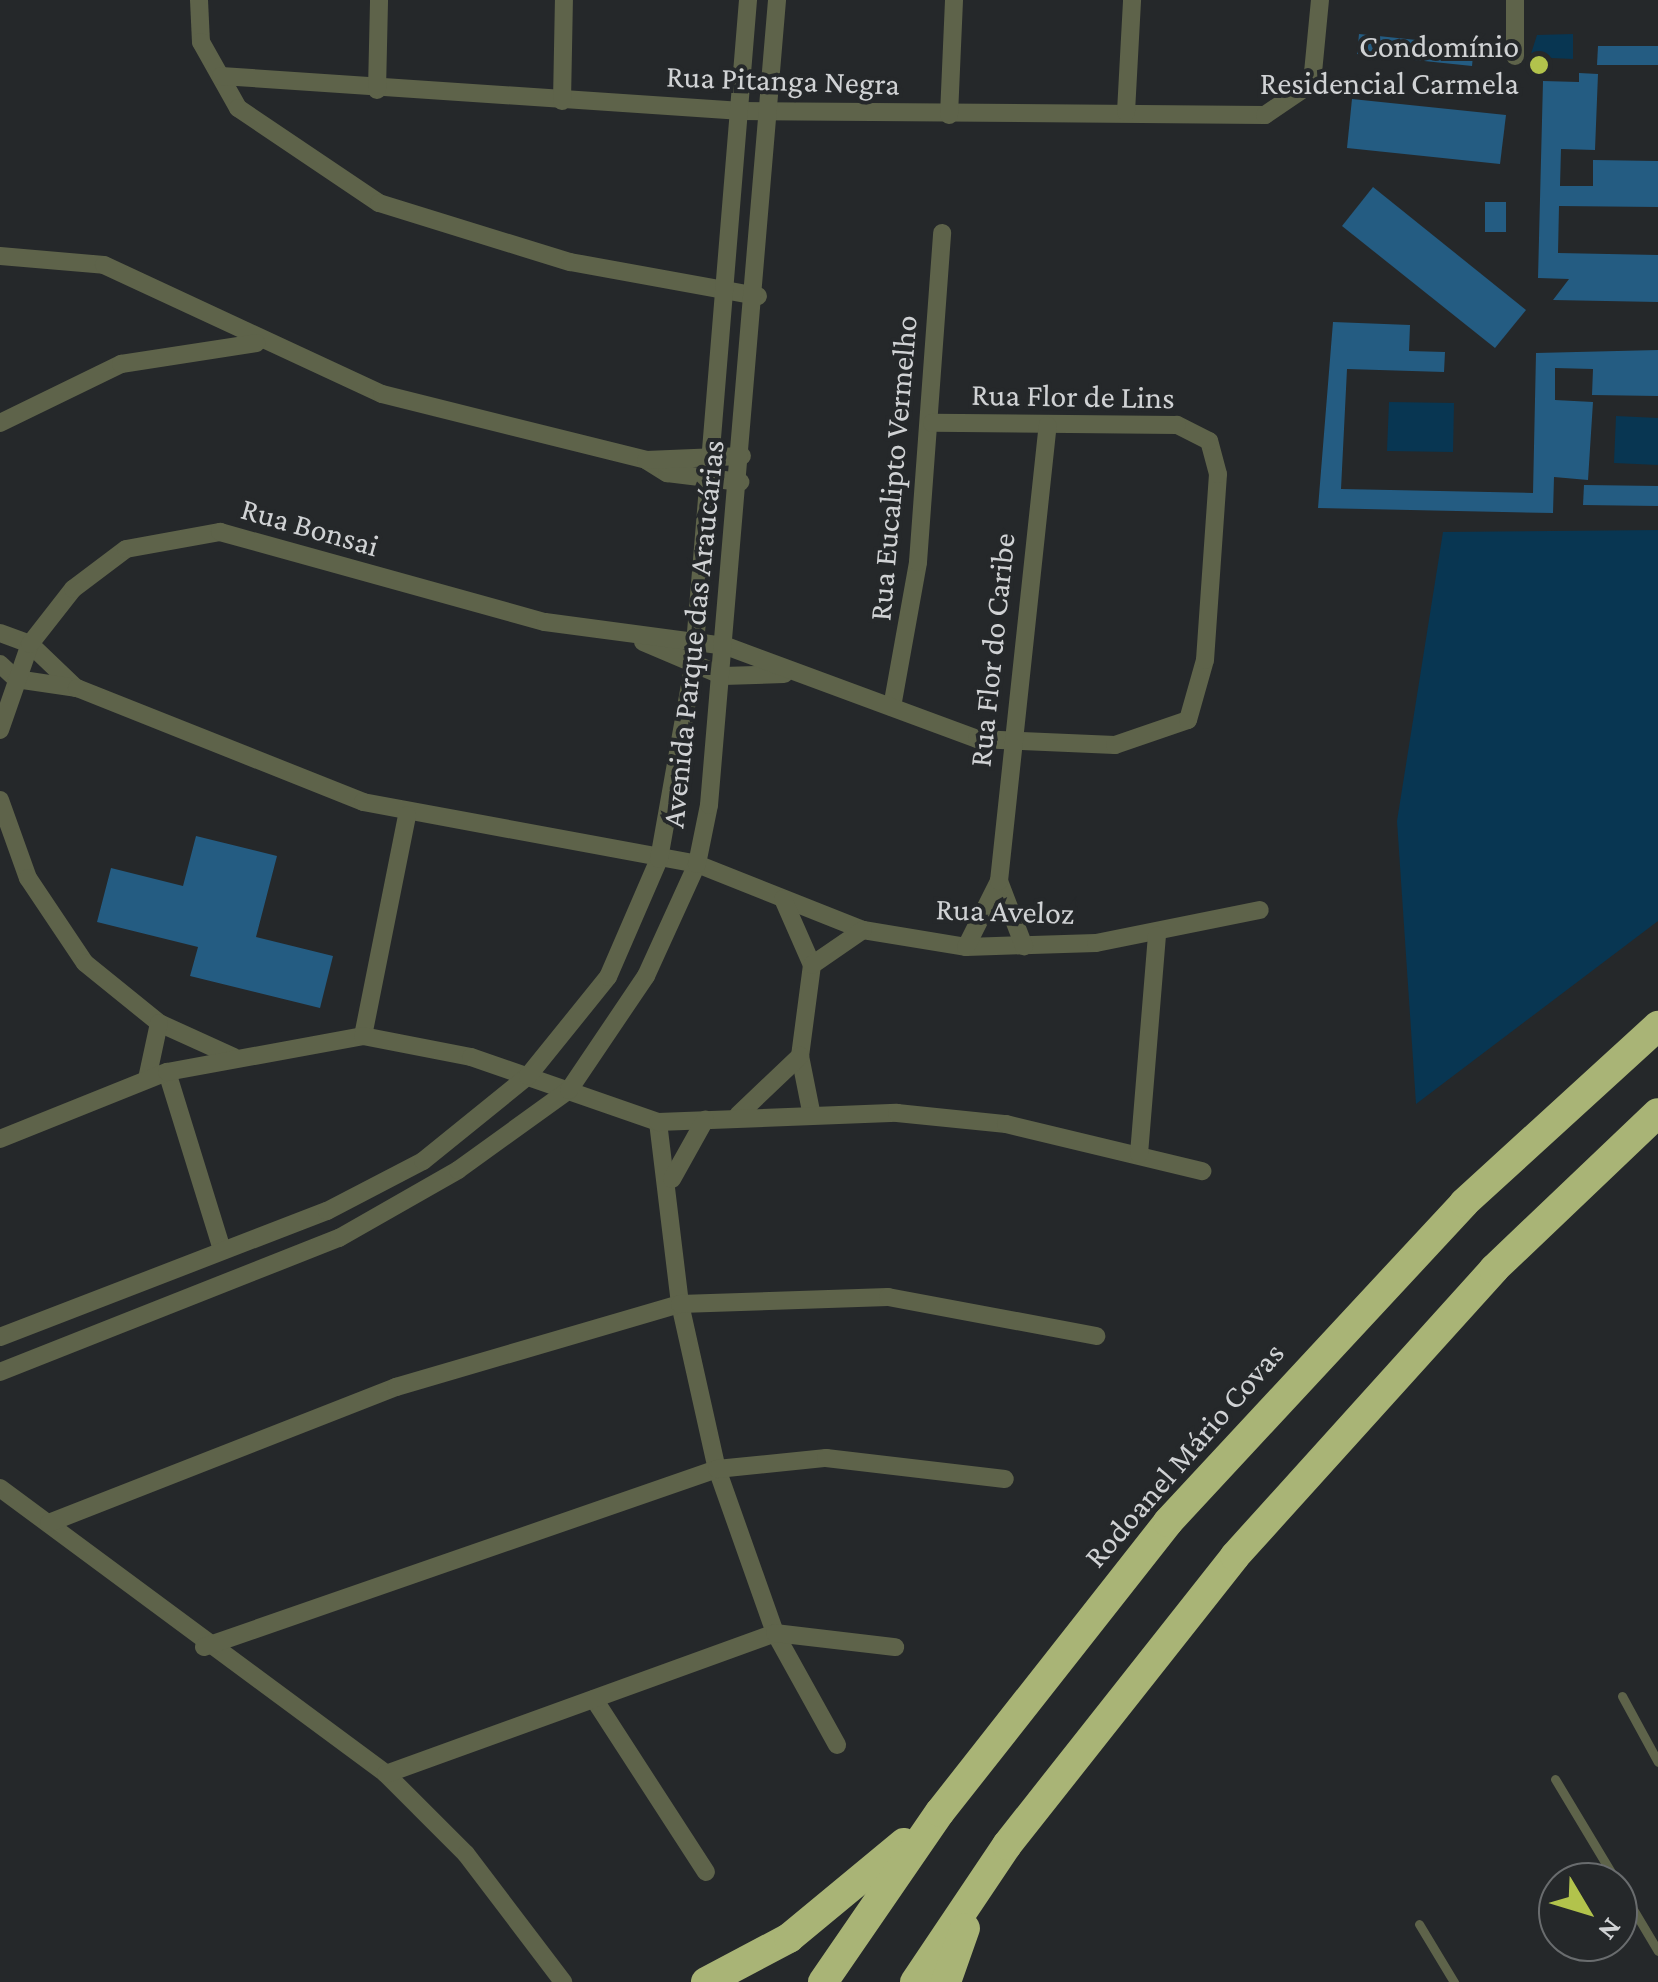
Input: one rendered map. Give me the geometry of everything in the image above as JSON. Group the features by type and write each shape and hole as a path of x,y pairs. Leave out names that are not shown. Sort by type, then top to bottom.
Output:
{"highway":[{"name":"Rodoanel Mário Covas","path":"823,1982 940,1812 1133,1564 1319,1354 1464,1203 1658,1026"},
{"path":"915,1982 1007,1846 1374,1396 1658,1113"},
{"path":"706,1982 789,1938 940,1812"},
{"path":"946,1982 1007,1846"}],"street":[{"path":"199,0 201,42 262,130 379,203 541,255 758,296"},
{"path":"376,90 379,0"},
{"path":"562,101 564,0"},
{"path":"949,115 954,0"},
{"path":"1126,112 1132,0"},
{"name":"Rua Pitanga Negra","path":"221,76 376,90 774,112 1265,115 1301,98 1318,64 1320,0"},
{"path":"1515,0 1515,56"},
{"path":"748,3 777,3"},
{"name":"Avenida Parque das Araucárias","path":"0,1337 376,1188 528,1076 608,977 659,859 693,669 712,479 748,3"},
{"name":"Avenida Parque das Araucárias","path":"0,1372 339,1238 458,1170 569,1090 646,976 697,864 723,676 774,112 777,3"},
{"name":"Rua Eucalipto Vermelho","path":"892,707 932,424 942,233"},
{"path":"0,256 58,256 131,274 256,343 474,424 646,460 712,479 740,482"},
{"path":"0,423 120,364 256,343"},
{"name":"Rua Flor de Lins","path":"932,424 1177,425 1210,441 1218,474 1205,660 1188,720 1115,745 1011,744"},
{"name":"Rua Flor do Caribe","path":"1000,881 1011,744 1048,426"},
{"path":"646,460 714,452 742,456"},
{"name":"Rua Bonsai","path":"0,730 30,644 74,589 126,550 220,532 640,641"},
{"path":"0,634 30,644 77,688"},
{"path":"640,641 693,669 723,676 795,674"},
{"path":"640,641 726,646 795,674 1011,744"},
{"path":"0,664 16,679 77,688"},
{"name":"Rua Aveloz","path":"77,688 406,814 697,864 863,930 966,947 1024,946 1157,936 1260,910"},
{"path":"0,800 8,837 53,920 107,986 158,1024 234,1057"},
{"path":"362,1036 406,814"},
{"path":"1000,881 1024,946"},
{"path":"966,947 1000,881"},
{"path":"783,899 812,965 800,1056 811,1110"},
{"path":"812,965 863,930"},
{"path":"1139,1154 1157,936"},
{"path":"147,1079 158,1024"},
{"path":"0,1140 166,1072 362,1036 528,1076 658,1122 811,1110 1006,1124 1202,1172"},
{"path":"738,1115 800,1056"},
{"path":"166,1072 222,1250"},
{"path":"672,1179 705,1120"},
{"path":"658,1122 672,1179 680,1304 717,1469 775,1632 836,1745"},
{"path":"50,1524 396,1387 680,1304 888,1297 1096,1336"},
{"path":"204,1647 717,1469 865,1460 1005,1479"},
{"path":"0,1488 204,1647 386,1774 466,1854 563,1982"},
{"path":"386,1774 775,1632 895,1648"},
{"path":"594,1698 706,1872"}],"lane":[{"path":"1622,1696 1658,1762"},
{"path":"1555,1778 1605,1862"},
{"path":"1638,1918 1658,1951"},
{"path":"1419,1924 1454,1982"}],"shaded area":[{"path":"1573,34 1573,59 1530,57 1537,35"},
{"path":"1389,402 1454,403 1453,452 1387,451"},
{"path":"1616,416 1658,418 1658,465 1614,463"},
{"path":"1658,530 1658,921 1416,1104 1397,821 1443,532"}],"building":[{"path":"1359,34 1474,46 1472,66 1357,54"},
{"path":"1598,46 1658,46 1658,65 1597,65"},
{"path":"1579,73 1598,74 1595,150 1561,149 1560,186 1593,186 1593,160 1658,161 1658,207 1559,206 1558,253 1658,255 1658,302 1553,300 1569,279 1538,278 1543,81 1579,82"},
{"path":"1352,99 1506,115 1500,164 1347,148"},
{"path":"1373,187 1526,310 1495,348 1342,226"},
{"path":"1485,202 1506,202 1506,232 1485,232"},
{"path":"1333,322 1410,325 1409,351 1445,352 1444,372 1347,369 1341,489 1533,493 1536,353 1658,350 1658,396 1592,395 1593,369 1555,368 1555,400 1593,402 1588,480 1554,477 1553,513 1318,508"},
{"path":"1584,485 1658,486 1658,506 1583,505"},
{"path":"196,836 277,856 256,937 333,956 320,1008 190,976 198,947 97,922 111,868 183,886"}],"place":[{"name":"Condomínio Residencial Carmela","path":"1539,65"}]}
